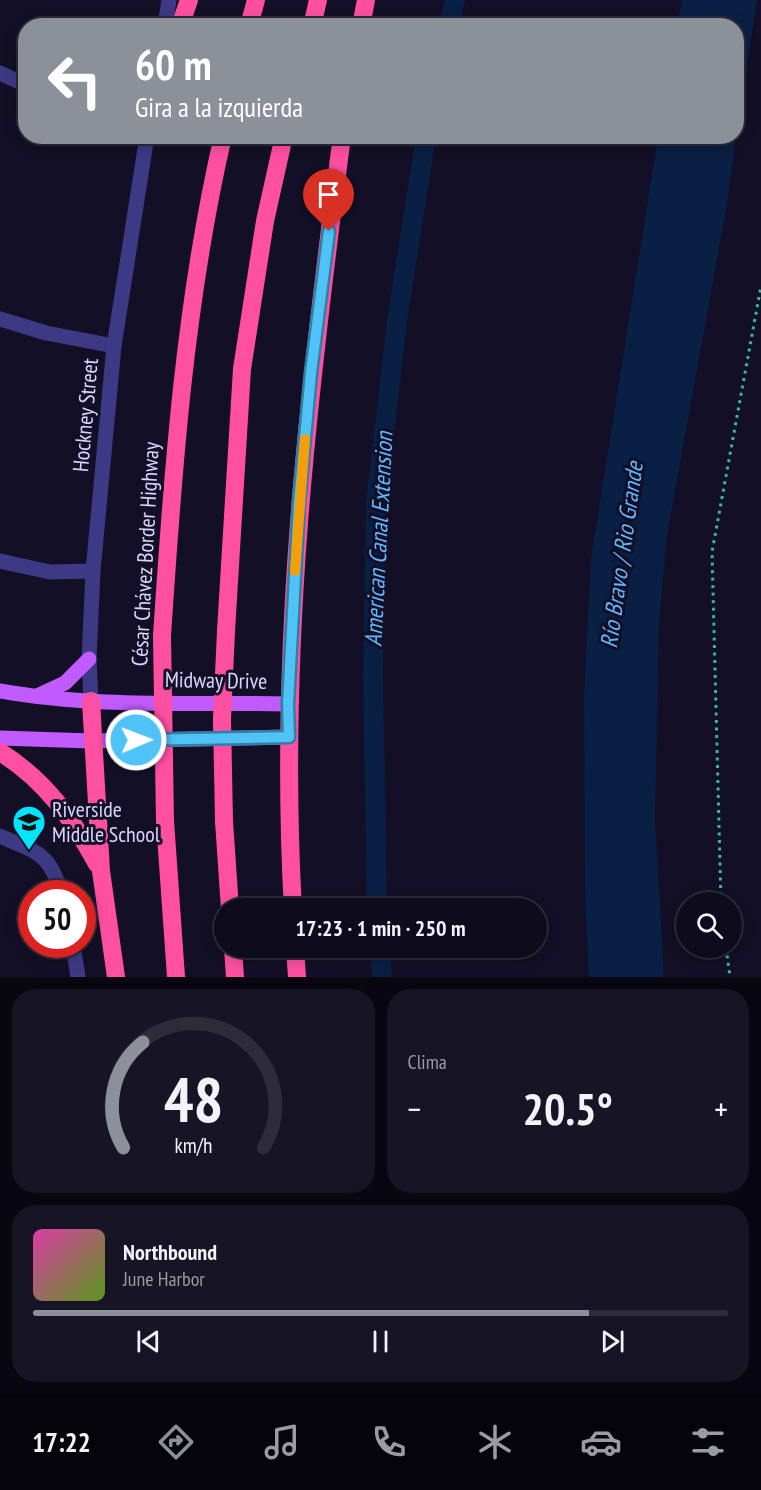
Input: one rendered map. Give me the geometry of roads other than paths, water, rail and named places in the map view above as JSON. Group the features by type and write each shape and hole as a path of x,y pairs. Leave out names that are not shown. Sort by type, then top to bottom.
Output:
{"highway":[{"path":"183,18 189,0"},
{"path":"251,18 256,0"},
{"path":"314,18 318,0"},
{"path":"363,18 366,0"},
{"name":"César Chávez Border Highway","path":"176,977 165,820 162,636 175,438 193,303 222,144"},
{"path":"229,898 224,821 222,719 242,369 265,221 282,144"},
{"path":"293,898 288,704 299,503 311,373 341,144"},
{"path":"92,701 92,741 101,871 116,977"},
{"path":"0,752 25,768 46,787 74,821 101,871"},
{"path":"234,958 235,977"},
{"path":"296,958 297,977"}],"main road":[{"path":"35,697 65,683 89,659"},
{"name":"Midway Drive","path":"0,691 35,697 92,701 288,704"},
{"path":"0,738 92,741 289,737"}],"street":[{"path":"166,18 169,0"},
{"path":"0,74 18,82"},
{"name":"Hockney Street","path":"92,701 89,659 93,571 114,346 146,144"},
{"path":"0,319 46,333 114,346"},
{"path":"0,561 50,572 93,571"},
{"path":"0,836 46,859 58,880"},
{"path":"75,958 78,977"}],"water":[{"path":"682,0 757,0 744,87 744,18 678,18"},
{"name":"Río Bravo / Rio Grande","path":"657,144 735,144 727,204 667,535 659,622 655,819 664,977 589,977 585,893 584,695 591,559"}],"waterway":[{"name":"American Canal Extension","path":"451,18 455,0"},
{"name":"American Canal Extension","path":"377,898 373,674 376,503 397,321 425,144"},
{"name":"American Canal Extension","path":"381,958 382,977"}],"place":[{"name":"Riverside Middle School","path":"29,851"}]}
